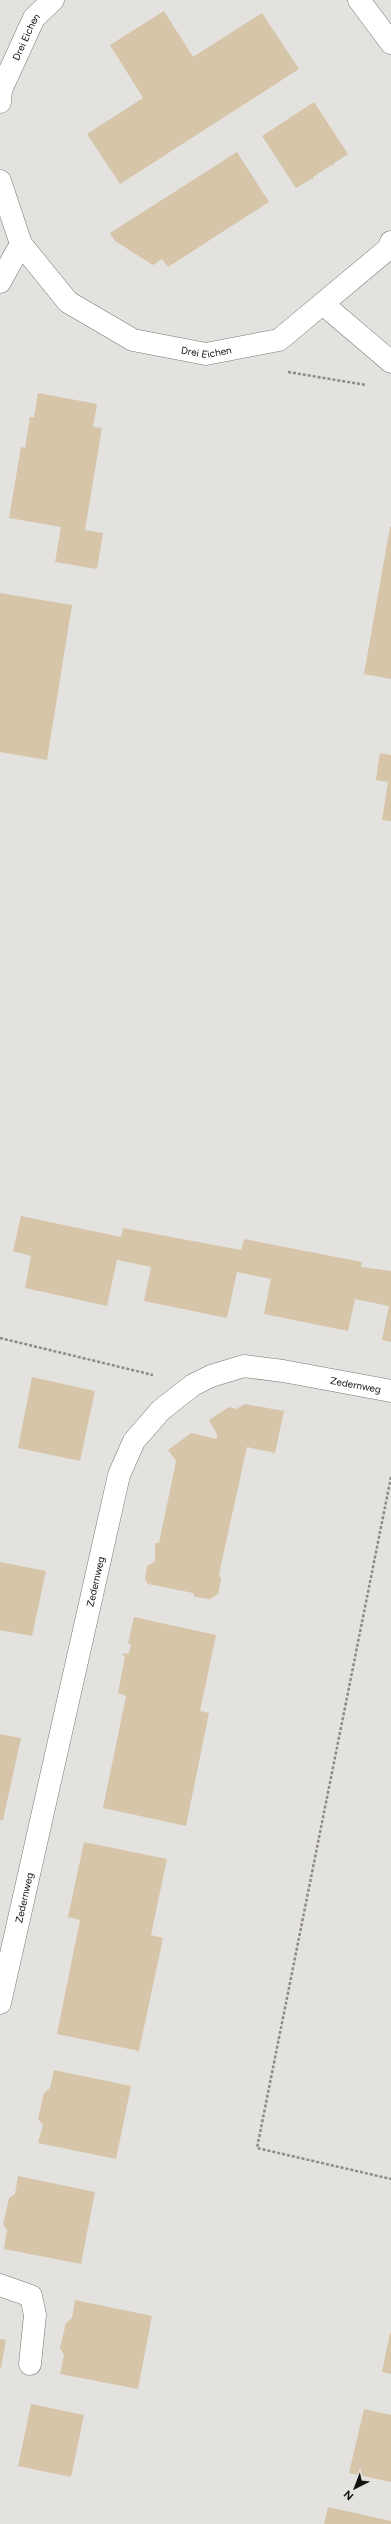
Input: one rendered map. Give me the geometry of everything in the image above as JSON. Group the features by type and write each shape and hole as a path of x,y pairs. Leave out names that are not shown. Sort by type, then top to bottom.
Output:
{"street":[{"name":"Drei Eichen","path":"0,102 1,90 34,18 53,0"},
{"path":"359,0 391,43"},
{"name":"Drei Eichen","path":"0,181 21,244 68,302 133,340 206,354 279,340 388,249 391,242"},
{"path":"0,282 21,244"},
{"path":"322,304 391,362"},
{"name":"Zedernweg","path":"0,2003 119,1475 134,1441 161,1410 192,1385 244,1366 283,1370 391,1391"},
{"path":"0,2285 30,2296 35,2315 30,2364"}],"path":[{"path":"283,371 368,385"},
{"path":"0,1338 192,1385"},
{"path":"391,1477 257,2148 391,2179"}],"building":[{"path":"164,11 193,57 262,13 299,69 120,184 87,134 143,98 110,45"},
{"path":"314,102 348,154 333,164 334,166 331,165 313,177 314,179 311,179 296,188 262,136"},
{"path":"237,152 269,202 168,267 162,259 153,265 115,241 110,233"},
{"path":"38,393 97,404 93,427 102,428 85,530 103,533 97,569 55,562 61,527 9,518 21,447 25,448 30,417 34,417"},
{"path":"391,527 391,679 364,674"},
{"path":"0,593 72,605 47,760 0,752"},
{"path":"380,753 391,755 391,821 382,820 388,782 376,780"},
{"path":"21,1216 121,1237 123,1228 241,1250 244,1239 362,1262 361,1267 391,1271 391,1342 382,1340 389,1306 355,1299 348,1331 264,1314 271,1279 237,1272 227,1318 144,1301 151,1267 117,1260 107,1306 25,1288 31,1256 13,1251"},
{"path":"32,1377 95,1391 80,1461 18,1448"},
{"path":"245,1404 284,1411 275,1453 247,1447 219,1574 221,1579 218,1594 210,1599 195,1597 193,1593 148,1584 145,1579 147,1566 155,1561 155,1543 159,1543 176,1461 168,1450 191,1433 217,1439 217,1435 209,1420 229,1407 236,1409"},
{"path":"0,1562 46,1571 32,1636 0,1630"},
{"path":"134,1617 216,1635 200,1711 209,1713 186,1826 103,1808 126,1696 118,1693 125,1656 123,1656 123,1653 129,1654 131,1644 128,1643"},
{"path":"0,1734 21,1738 3,1820 0,1820"},
{"path":"84,1842 167,1859 151,1935 163,1938 139,2051 57,2034 80,1920 68,1917"},
{"path":"54,2070 131,2086 116,2159 38,2143 43,2125 38,2119 44,2093 50,2088"},
{"path":"18,2176 95,2192 81,2264 4,2249 7,2230 3,2224 9,2198 15,2194"},
{"path":"75,2300 152,2316 138,2389 60,2374 64,2355 60,2348 66,2323 72,2318"},
{"path":"391,2333 391,2374 382,2372"},
{"path":"0,2339 6,2340 1,2368 0,2367"},
{"path":"31,2404 84,2415 71,2477 18,2466"},
{"path":"364,2409 391,2415 391,2482 349,2473"},
{"path":"328,2507 391,2521 391,2524 324,2524"}]}
